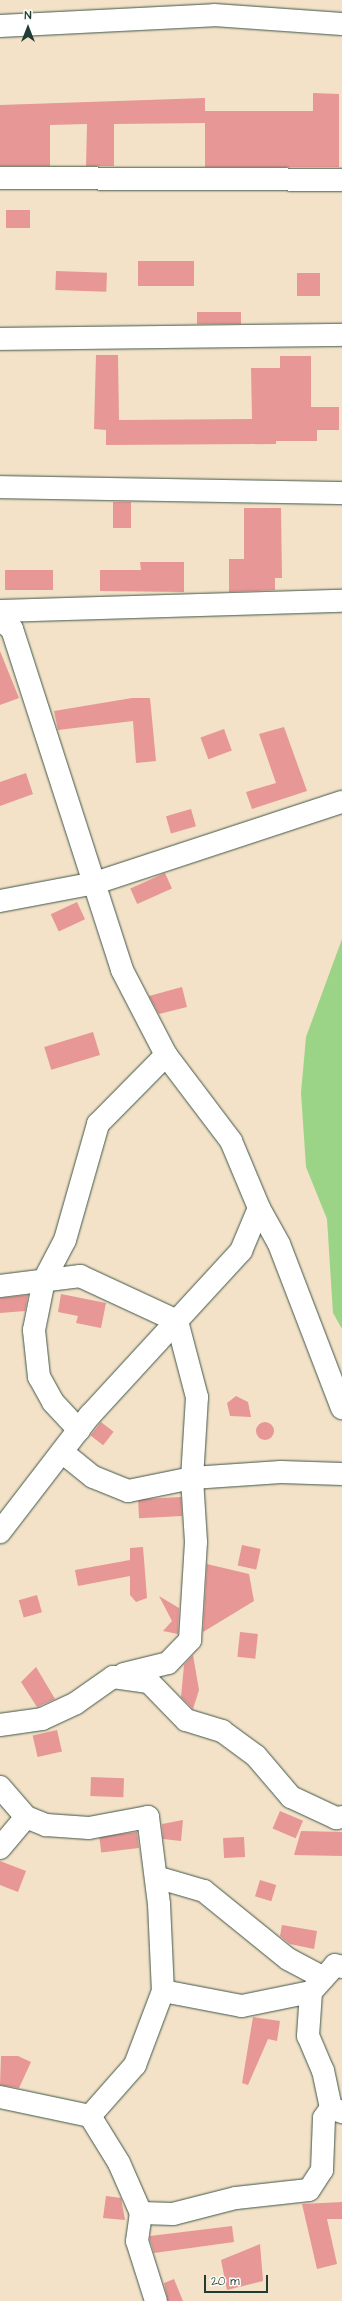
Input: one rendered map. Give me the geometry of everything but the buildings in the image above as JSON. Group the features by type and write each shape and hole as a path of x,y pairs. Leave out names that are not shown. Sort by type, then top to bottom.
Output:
{"street":[{"path":"0,26 214,15 342,24"},
{"path":"0,178 342,180"},
{"path":"0,339 342,335"},
{"path":"0,487 342,493"},
{"path":"0,611 342,600"},
{"path":"0,620 12,629 122,970 166,1055 231,1141 259,1208 280,1244 342,1408"},
{"path":"0,901 95,883 342,802"},
{"path":"79,1430 53,1402 39,1377 34,1330 44,1280 65,1240 98,1124 166,1055"},
{"path":"0,1532 79,1430 241,1251 259,1208"},
{"path":"0,1286 80,1276 177,1321"},
{"path":"0,1725 42,1719 76,1703 113,1677 168,1663 190,1640 196,1542 192,1478 197,1397 177,1321"},
{"path":"62,1452 93,1477 128,1491 192,1478 281,1472 342,1474"},
{"path":"113,1677 149,1682 186,1720 222,1732 256,1756 291,1797 336,1818 342,1817"},
{"path":"0,1787 26,1817 46,1825 89,1828 148,1817 156,1877 162,1991 135,2064 90,2116"},
{"path":"0,1848 26,1817"},
{"path":"156,1877 204,1891 288,1959 317,1985"},
{"path":"141,2212 173,2214 236,2198 309,2190 322,2170 324,2118 336,2110 323,2071 308,2036 317,1985 334,1965 342,1968"},
{"path":"162,1991 242,2006 317,1985"},
{"path":"0,2096 90,2116 119,2163 141,2212 137,2241 156,2301"}],"green space":[{"path":"342,939 342,1329 333,1313 327,1219 306,1167 301,1093 306,1037"}]}
